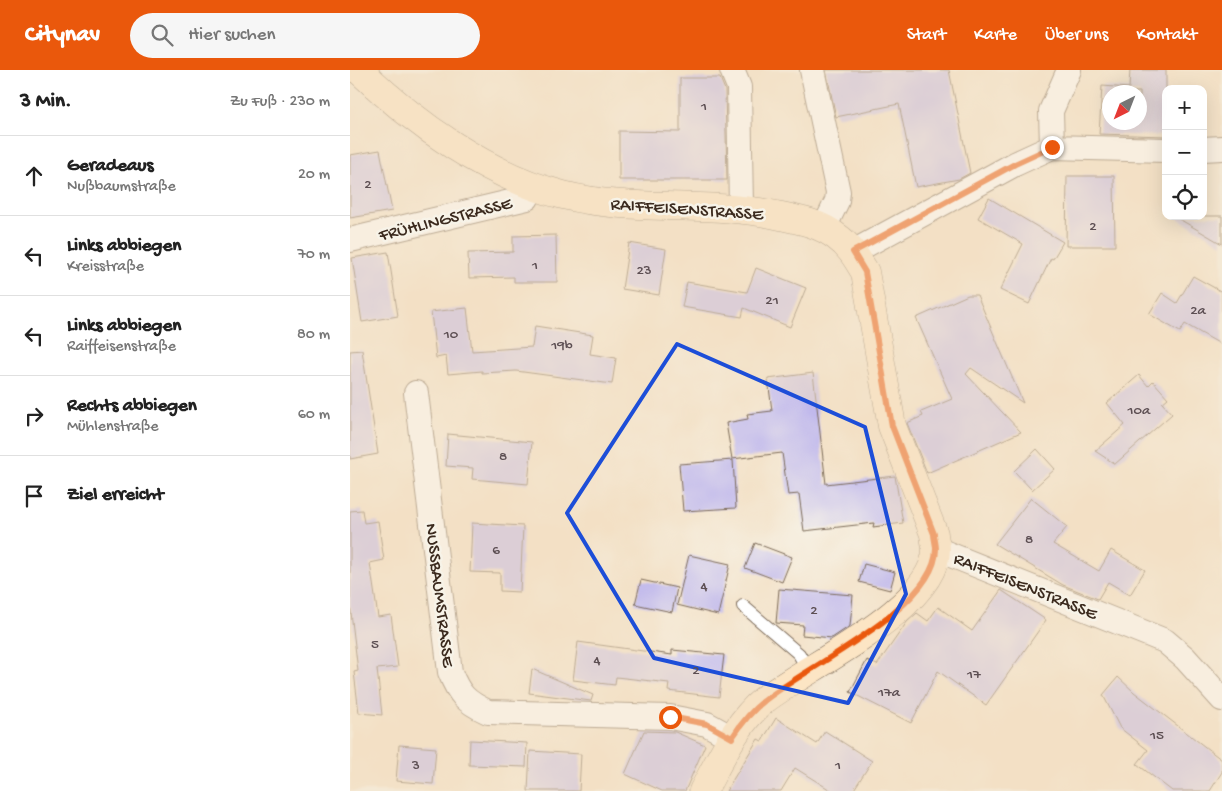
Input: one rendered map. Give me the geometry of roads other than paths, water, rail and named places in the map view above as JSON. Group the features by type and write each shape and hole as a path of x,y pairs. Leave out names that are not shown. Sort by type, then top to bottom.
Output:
{"street":[{"name":"RAIFFEISENSTRASSE","path":"359,70 391,101 423,125 482,161 532,186 564,196 603,202 741,208 806,221 824,228 838,237 853,252 865,272 896,441 929,517 936,550 1165,641 1185,658 1222,700"},
{"path":"732,70 739,87 741,208"},
{"path":"812,70 838,192 824,228"},
{"path":"1052,147 1051,111 1069,70"},
{"path":"853,252 1015,164 1052,147 1162,150"},
{"path":"1207,149 1222,148"},
{"name":"FRÜHLINGSTRASSE","path":"350,240 527,198 532,186"},
{"name":"NUSSBAUMSTRASSE","path":"416,393 450,672 456,688 469,704 488,712 670,717 707,724 732,738"},
{"path":"703,791 732,738 764,700 870,632 903,605 926,575 936,550"}],"lane":[{"path":"743,606 799,654 808,670"}]}
